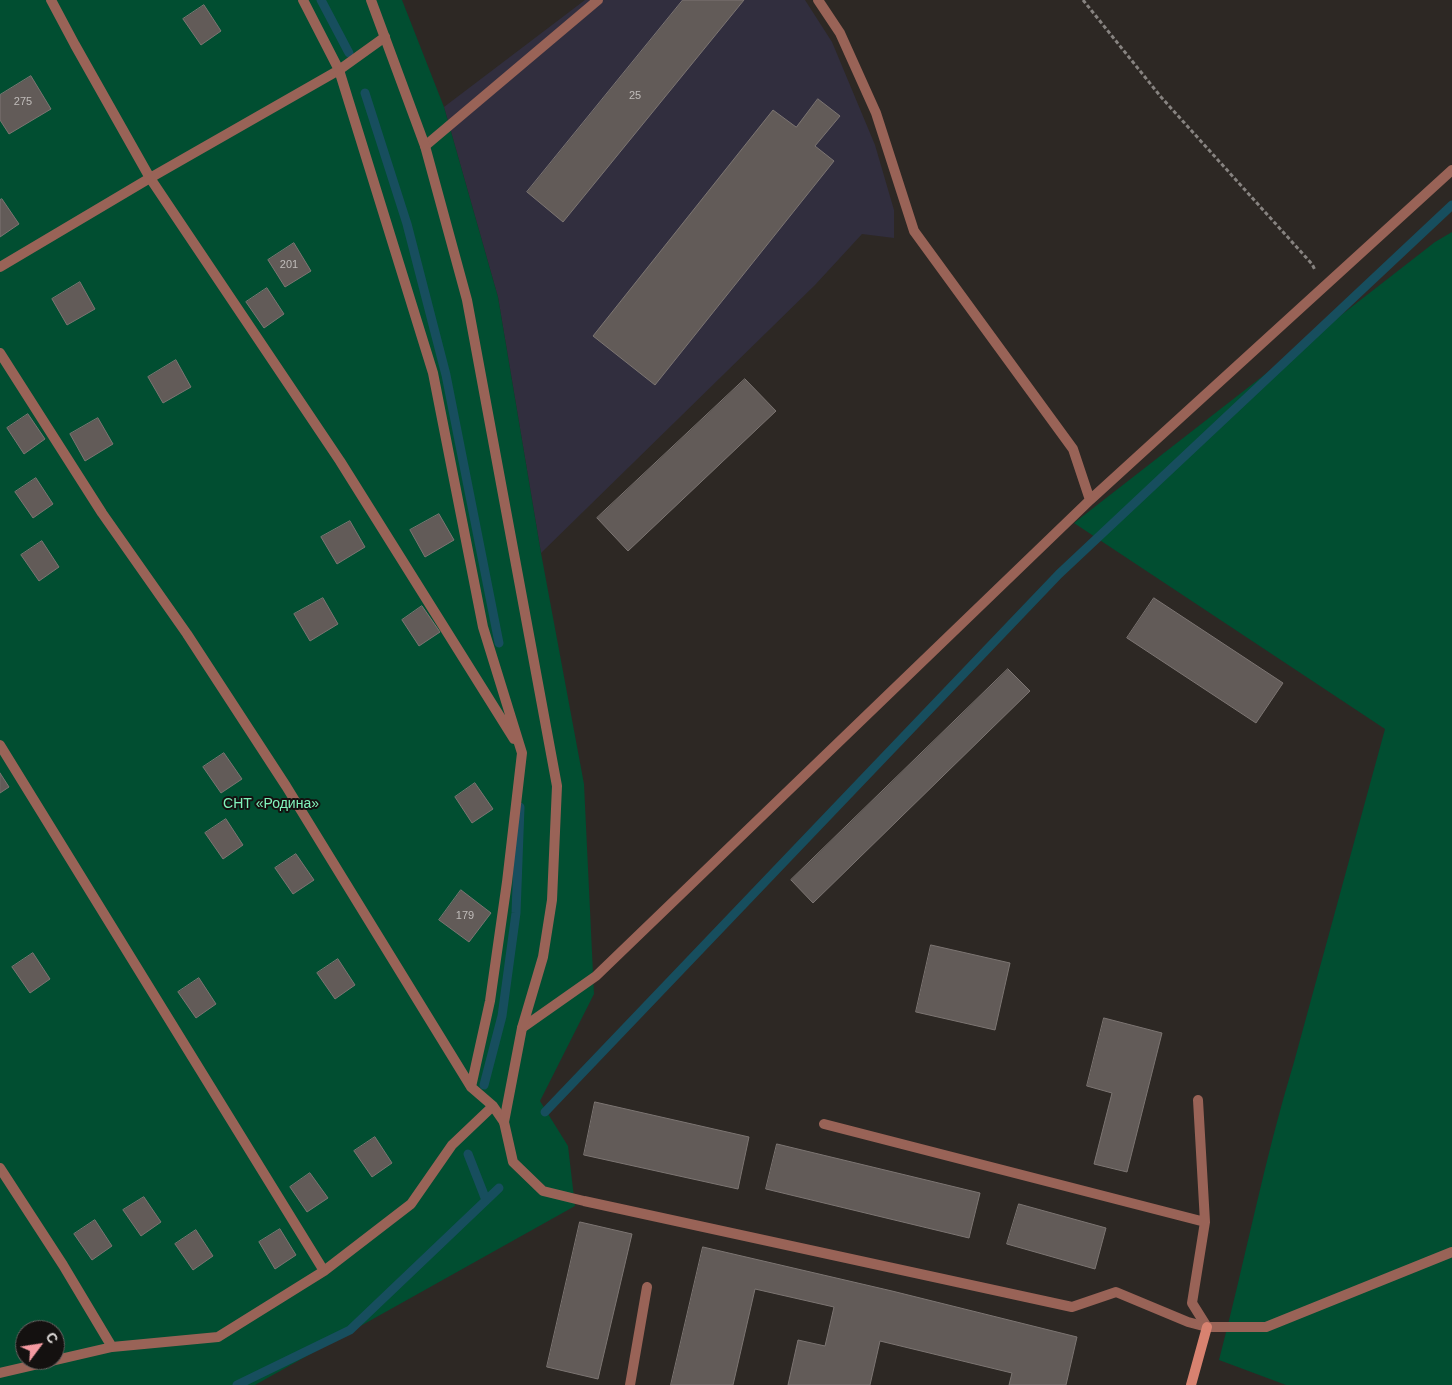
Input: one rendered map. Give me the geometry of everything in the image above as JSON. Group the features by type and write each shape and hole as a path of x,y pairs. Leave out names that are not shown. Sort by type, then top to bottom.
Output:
{"street":[{"path":"51,0 150,178 340,461 522,753"},
{"path":"303,0 339,70 433,373 483,627 522,753 507,882 490,1001 471,1087"},
{"path":"371,0 425,146 467,300 557,786 552,900 544,957 522,1028 504,1122"},
{"path":"425,146 598,0"},
{"path":"818,0 840,33 876,113 914,231 1073,450 1090,500"},
{"path":"0,267 150,178 339,70 385,37"},
{"path":"522,1028 596,976 1090,500 1452,170"},
{"path":"0,353 102,513 187,634 286,786 471,1087 493,1106 504,1122 513,1162 543,1191 1072,1307 1116,1292 1188,1322 1207,1327 1266,1327 1452,1252"},
{"path":"0,745 324,1271"},
{"path":"1191,1385 1207,1327 1192,1303 1205,1222 1198,1100"},
{"path":"0,1374 112,1347 218,1337 324,1271 411,1204 452,1145 493,1106"},
{"path":"824,1124 1205,1222"},
{"path":"0,1168 63,1265 112,1347"},
{"path":"630,1385 647,1287"}],"path":[{"path":"1083,0 1161,96 1312,264 1323,288"}],"shaded area":[{"path":"585,0 805,0 832,42 875,145 894,210 894,238 862,234 815,285 541,553 498,297 444,107"}],"green space":[{"name":"СНТ «Родина»","path":"0,0 402,0 444,107 498,297 541,553 584,784 594,994 540,1101 568,1146 575,1206 255,1385 0,1385"},
{"path":"1452,232 1452,1385 1286,1385 1219,1360 1273,1136 1385,729 1074,523 1435,242"}],"building":[{"path":"683,0 744,0 563,222 527,192"},
{"path":"204,5 221,31 201,45 183,19"},
{"path":"31,76 51,109 9,134 0,120 0,95"},
{"path":"818,99 840,116 815,146 834,161 655,385 593,336 773,110 796,127"},
{"path":"2,199 19,224 0,237 0,200"},
{"path":"294,243 311,271 285,287 268,260"},
{"path":"80,282 95,309 67,325 52,299"},
{"path":"267,288 284,314 264,328 246,302"},
{"path":"176,360 191,387 163,403 148,377"},
{"path":"745,379 776,411 628,551 597,518"},
{"path":"28,414 45,439 24,454 7,428"},
{"path":"98,418 113,444 85,461 70,434"},
{"path":"36,478 53,504 33,518 15,492"},
{"path":"439,514 454,540 425,557 410,530"},
{"path":"350,521 365,547 337,564 321,537"},
{"path":"42,541 59,567 39,581 21,555"},
{"path":"323,598 338,624 310,641 294,614"},
{"path":"1154,598 1283,683 1256,723 1127,638"},
{"path":"422,606 440,632 419,646 402,620"},
{"path":"1008,669 1030,691 813,903 791,880"},
{"path":"224,753 242,779 221,793 203,767"},
{"path":"0,773 9,787 0,793"},
{"path":"475,783 493,809 472,823 455,797"},
{"path":"226,819 243,845 223,859 205,833"},
{"path":"296,854 314,880 293,894 275,868"},
{"path":"461,890 491,913 469,942 439,920"},
{"path":"931,945 1010,963 995,1030 916,1012"},
{"path":"33,953 50,979 30,993 12,967"},
{"path":"338,959 355,985 335,999 317,973"},
{"path":"199,978 216,1004 196,1018 178,992"},
{"path":"1104,1018 1162,1033 1127,1172 1094,1164 1112,1093 1087,1086"},
{"path":"595,1102 749,1137 738,1189 584,1155"},
{"path":"375,1137 392,1163 372,1177 354,1151"},
{"path":"777,1144 980,1193 969,1238 766,1189"},
{"path":"310,1173 328,1198 307,1212 290,1187"},
{"path":"144,1197 161,1222 141,1236 123,1210"},
{"path":"1019,1204 1106,1228 1095,1269 1007,1244"},
{"path":"95,1220 112,1246 92,1260 74,1234"},
{"path":"580,1222 632,1234 598,1379 547,1367"},
{"path":"280,1229 296,1255 275,1269 259,1242"},
{"path":"196,1230 213,1256 193,1270 175,1244"},
{"path":"703,1247 1077,1337 1066,1385 1009,1385 1012,1373 880,1341 870,1385 788,1385 798,1340 825,1346 834,1307 755,1289 733,1385 671,1385"}],"waterway":[{"path":"321,0 349,53"},
{"path":"365,93 407,224 446,375 499,643"},
{"path":"545,1112 1059,574 1452,205"},
{"path":"484,1085 502,1016 516,913 520,807"},
{"path":"468,1154 486,1200"},
{"path":"237,1385 350,1330 499,1188"}]}
